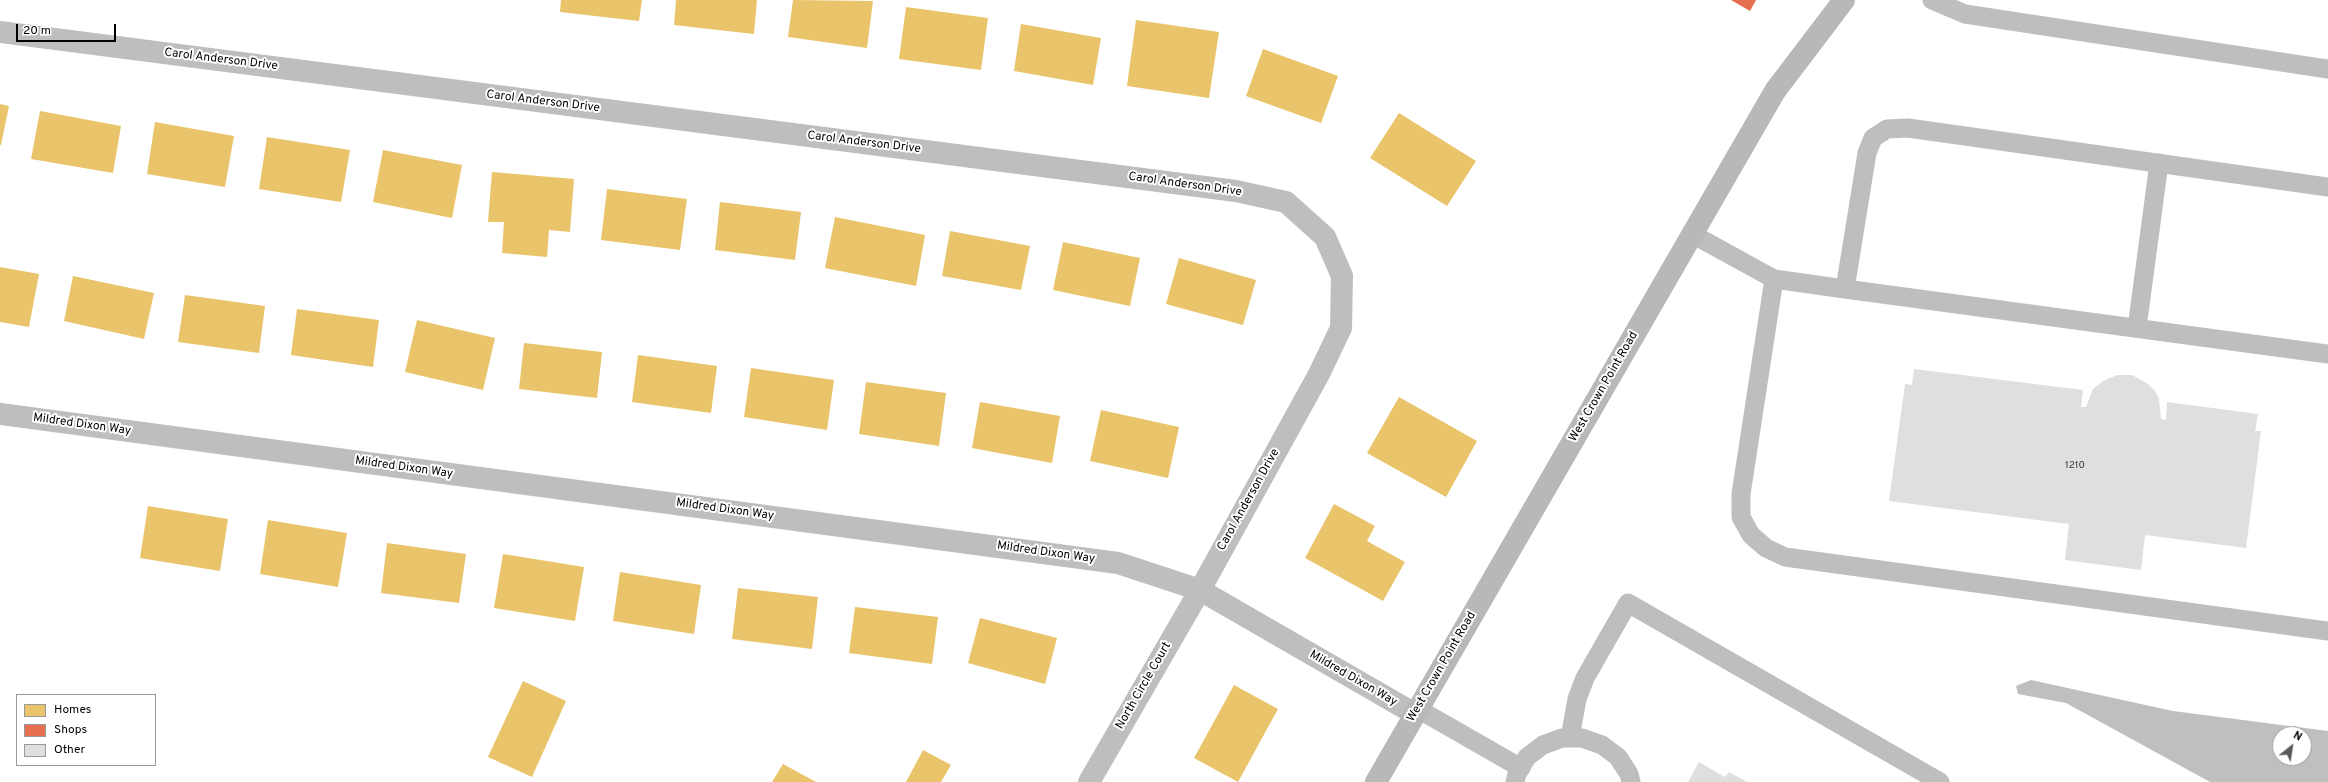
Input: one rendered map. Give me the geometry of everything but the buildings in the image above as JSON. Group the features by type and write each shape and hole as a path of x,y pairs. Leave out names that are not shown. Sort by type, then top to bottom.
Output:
{"street":[{"name":"West Crown Point Road","path":"1376,782 1775,91 1844,0"},
{"name":"Carol Anderson Drive","path":"0,32 1236,191 1286,202 1326,237 1342,276 1341,328 1319,374 1200,590"},
{"name":"Mildred Dixon Way","path":"0,414 1118,563 1200,590 1416,712"},
{"name":"North Circle Court","path":"1089,782 1200,590"}],"lane":[{"path":"1932,0 1965,14 2328,69"},
{"path":"1845,289 1867,153 1873,138 1887,129 1908,128 2328,187"},
{"path":"2137,328 2159,163"},
{"path":"1692,234 1774,279 2328,354"},
{"path":"1774,279 1741,494 1741,517 1751,535 1766,548 1785,557 2328,631"},
{"path":"1570,738 1577,699 1585,678 1628,603 1940,782"},
{"path":"1416,712 1518,775 1527,757 1543,745 1570,738 1582,738 1602,744 1618,757 1629,774 1631,782"}],"shaded area":[{"path":"2031,680 2173,711 2289,726 2272,726 2272,766 2312,766 2312,729 2328,731 2328,782 2210,782 2066,703 2018,694 2016,686"}]}
